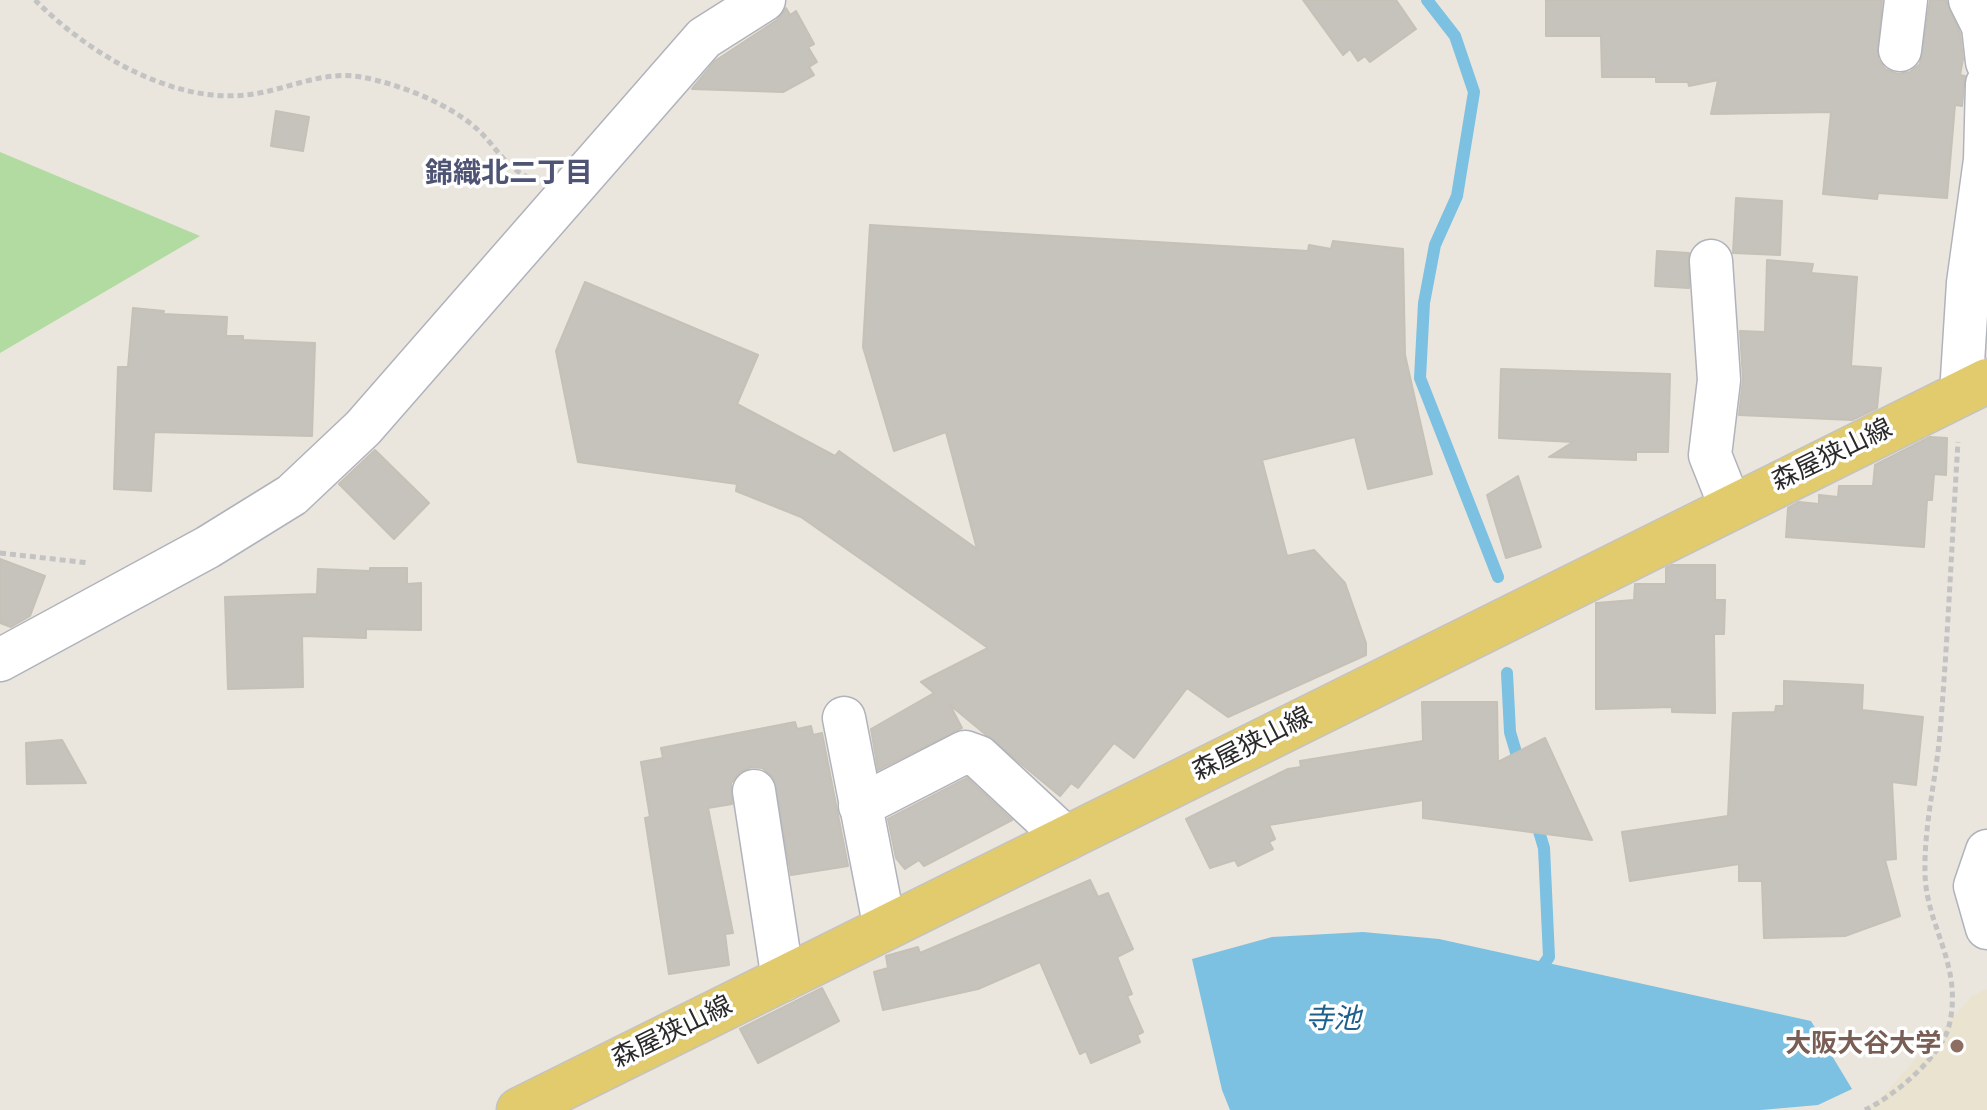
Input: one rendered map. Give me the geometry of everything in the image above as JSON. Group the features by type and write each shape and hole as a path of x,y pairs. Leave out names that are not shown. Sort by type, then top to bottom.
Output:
{"main road":[{"name":"森屋狭山線","path":"519,1110 1974,388"}],"street":[{"path":"0,660 208,547 292,495 363,428 704,38 764,0"},
{"path":"1900,50 1906,0"},
{"path":"1970,0 1983,26 1987,62"},
{"path":"1974,388 1968,283 1985,160 1987,84"},
{"path":"1711,261 1719,380 1710,455 1731,508"},
{"path":"844,718 885,929"},
{"path":"860,806 965,752 979,757 1067,839"},
{"path":"754,791 783,980"},
{"path":"1987,851 1975,886 1987,928"}],"path":[{"path":"35,0 55,20 132,70 166,85 206,93 246,95 340,76 361,77 388,86 457,113 479,131 506,164 539,181"},
{"path":"1865,1110 1885,1100 1914,1077 1949,1028 1953,988 1946,948 1924,875 1974,388"},
{"path":"0,553 92,563"}],"shaded area":[{"name":"大阪大谷大学","path":"1987,989 1987,1110 1864,1110 1882,1097 1972,996"}],"green space":[{"path":"0,152 200,236 0,353"}],"water":[{"name":"寺池","path":"1363,932 1439,939 1811,1021 1852,1089 1818,1105 1761,1110 1230,1110 1222,1090 1192,959 1272,937"}],"building":[{"path":"1303,0 1396,0 1416,29 1370,62 1365,56 1358,61 1350,49 1343,55"},
{"path":"1546,0 1882,0 1878,59 1885,69 1898,74 1910,72 1920,64 1930,0 1946,0 1960,33 1963,59 1960,75 1965,76 1962,106 1955,105 1947,198 1878,193 1877,199 1823,194 1831,112 1711,114 1718,80 1689,86 1688,82 1656,82 1656,77 1602,77 1601,36 1546,36"},
{"path":"786,8 790,15 796,11 814,44 808,47 817,62 809,67 814,75 783,92 692,89 715,61 777,20"},
{"path":"276,111 309,117 303,151 271,146"},
{"path":"1736,198 1782,201 1780,255 1733,253"},
{"path":"870,225 1308,251 1309,245 1331,249 1333,241 1403,249 1405,355 1432,474 1368,489 1355,437 1262,460 1287,556 1314,550 1345,583 1366,643 1366,655 1228,717 1187,688 1134,758 1114,743 1078,788 1071,783 1060,796 950,705 962,728 878,770 871,729 934,693 921,682 988,648 801,517 736,491 737,484 578,462 556,351 585,282 758,355 737,404 835,456 839,451 977,549 946,432 894,451 863,347"},
{"path":"1657,251 1689,253 1689,288 1655,286"},
{"path":"1767,260 1813,264 1811,273 1857,277 1851,366 1881,368 1877,408 1852,420 1739,415 1743,379 1740,331 1765,332"},
{"path":"133,308 164,311 163,314 227,317 226,336 243,336 243,340 315,343 312,436 154,432 151,491 114,489 118,367 128,367"},
{"path":"1501,369 1670,374 1668,452 1636,452 1636,460 1549,457 1573,442 1499,438"},
{"path":"1930,437 1947,438 1946,475 1934,474 1932,500 1927,500 1924,547 1786,537 1788,508 1799,502 1819,504 1819,495 1838,497 1839,486 1873,486 1875,465"},
{"path":"375,450 429,503 394,539 339,484"},
{"path":"1518,476 1541,547 1506,558 1487,495"},
{"path":"0,559 45,576 30,616 11,627 0,623"},
{"path":"1672,565 1715,565 1715,600 1725,600 1724,634 1714,634 1715,713 1672,712 1672,707 1596,709 1596,603 1634,600 1635,584 1666,584 1666,568"},
{"path":"370,568 407,568 407,584 421,583 421,630 366,629 366,638 302,636 303,687 228,689 225,597 317,594 318,569 370,571"},
{"path":"1784,681 1863,685 1862,710 1923,717 1916,785 1892,782 1896,859 1885,860 1900,916 1845,936 1764,938 1762,881 1739,881 1739,864 1630,881 1622,832 1728,816 1733,713 1775,712 1776,706 1784,706"},
{"path":"1422,702 1497,702 1498,762 1545,738 1592,840 1423,818 1423,800 1269,825 1275,839 1269,842 1273,849 1238,866 1235,860 1210,868 1186,819 1288,769 1301,767 1300,761 1423,741"},
{"path":"795,722 797,729 811,726 813,735 822,733 848,866 791,875 773,777 762,768 751,767 740,772 731,783 732,804 708,808 733,933 725,934 729,965 669,974 645,818 650,817 641,762 663,758 661,748"},
{"path":"62,740 86,783 27,784 26,743"},
{"path":"967,778 1012,820 924,866 919,860 905,869 896,858 888,819"},
{"path":"1090,880 1098,897 1108,893 1133,949 1117,957 1132,994 1127,996 1143,1032 1137,1035 1140,1042 1091,1063 1086,1051 1080,1054 1040,962 978,989 883,1010 874,972 888,968 886,956 918,947 920,953"},
{"path":"822,988 839,1021 758,1063 740,1029"}],"waterway":[{"path":"1427,0 1455,36 1474,92 1457,196 1435,245 1424,303 1420,378 1498,577"},
{"path":"1507,673 1510,732 1520,766"},
{"path":"1535,818 1544,848 1549,957 1537,974"}],"place":[{"name":"大阪大谷大学","path":"1957,1046"}],"district":[{"name":"錦織北二丁目","path":"509,176"}]}
